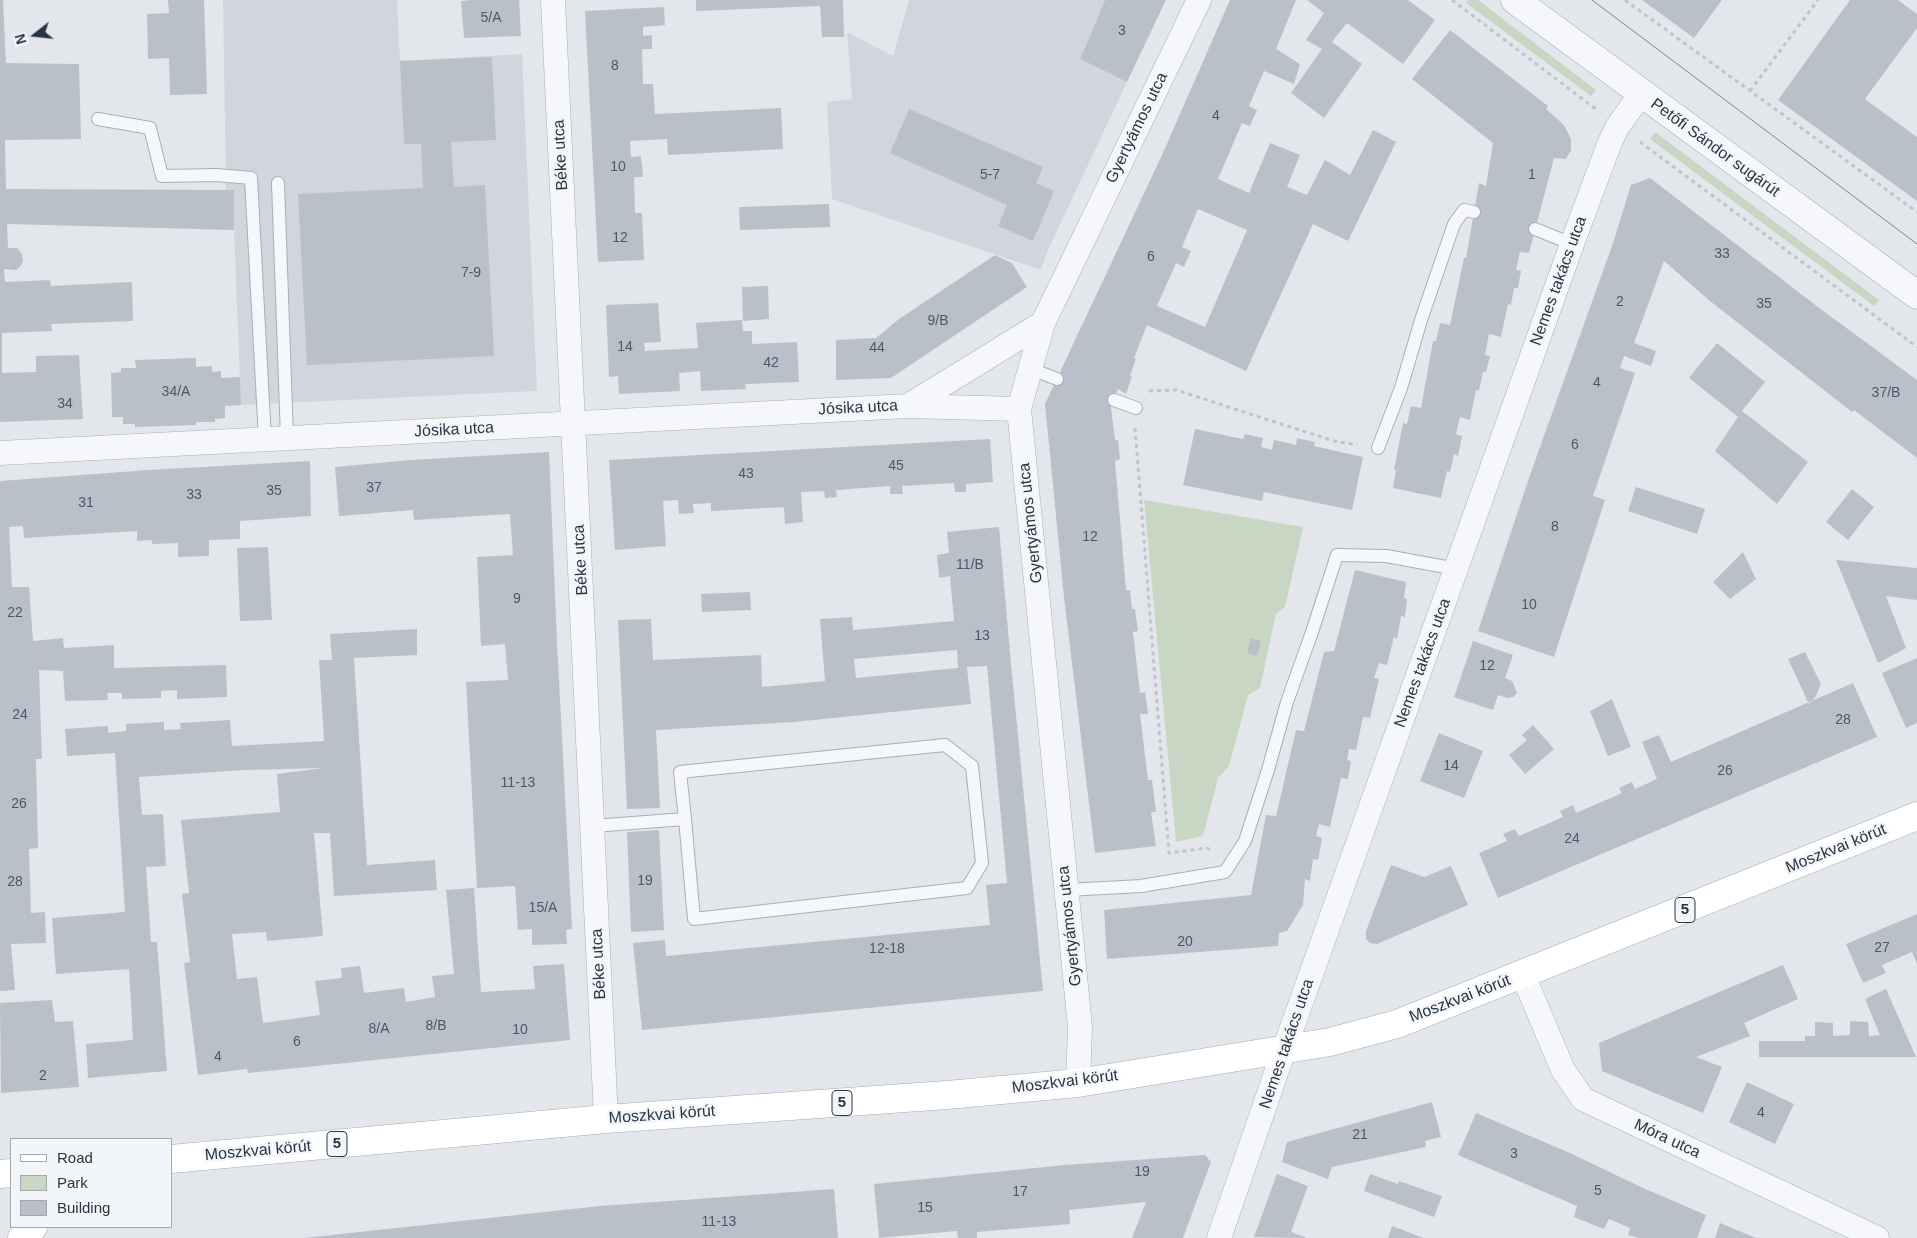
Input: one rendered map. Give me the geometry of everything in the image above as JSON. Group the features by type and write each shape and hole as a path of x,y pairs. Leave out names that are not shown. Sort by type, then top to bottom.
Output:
{"main road":[{"name":"Moszkvai körút","path":"172,1159 606,1119 947,1096 1078,1083 1330,1042 1397,1024 1917,816"},
{"path":"22,1238 32,1228"}],"street":[{"name":"Béke utca","path":"553,0 606,1119"},
{"name":"Gyertyámos utca","path":"1078,1083 1080,1027 1020,409 1043,323 1199,0"},
{"name":"Petőfi Sándor sugárút","path":"1515,0 1917,295"},
{"name":"Nemes takács utca","path":"1219,1238 1284,1050 1572,244 1618,126 1641,94"},
{"name":"Jósika utca","path":"908,406 1043,323"},
{"name":"Jósika utca","path":"0,453 908,406 1020,409"},
{"name":"Móra utca","path":"1523,975 1563,1070 1583,1099 1876,1238"}],"lane":[{"path":"98,119 150,128 162,176 216,175 251,178 276,439"},
{"path":"276,439 278,183"},
{"path":"1378,448 1401,388 1421,320 1454,224 1464,210 1474,212"},
{"path":"1536,228 1572,244"},
{"path":"1031,369 1057,378"},
{"path":"1114,400 1136,408"},
{"path":"1067,890 1141,886 1225,872 1245,841 1287,702 1337,555 1386,556 1457,569"},
{"path":"945,746 972,766 982,864 967,888 694,920 685,819 680,772 945,746"},
{"path":"593,826 685,819"}],"path":[{"path":"1452,0 1618,126 1917,347"},
{"path":"1625,0 1917,212"},
{"path":"1750,91 1818,0"},
{"path":"1197,850 1168,853 1134,416 1136,408 1145,391 1176,390 1344,443"}],"shaded area":[{"path":"223,0 397,0 400,61 522,54 537,391 241,405 234,190 226,190"},
{"path":"909,0 1105,0 1080,59 1127,82 1048,250 1041,270 832,199 827,102 852,99 847,32 893,56"}],"green space":[{"path":"1468,0 1478,0 1596,90 1591,96 1466,3"},
{"path":"1655,132 1879,300 1874,306 1650,139"},
{"path":"1144,500 1303,527 1285,607 1276,614 1260,688 1248,695 1229,766 1218,778 1203,836 1176,842"}],"building":[{"path":"0,0 3,0 6,63 79,64 81,139 5,140 6,189 234,190 234,230 7,224 8,248 17,248 22,254 23,261 16,270 4,269 5,282 50,280 51,286 132,282 133,321 51,324 52,331 2,333 2,373 36,372 36,356 79,355 83,419 0,422"},
{"path":"168,0 204,0 207,94 170,95 169,58 148,59 147,14 169,13"},
{"path":"519,0 521,36 464,38 461,1"},
{"path":"696,0 843,0 844,37 822,37 820,6 696,11"},
{"path":"1105,0 1166,0 1127,82 1080,59"},
{"path":"1230,0 1296,0 1276,49 1300,64 1294,84 1264,71 1249,106 1257,110 1250,126 1242,123 1218,179 1249,193 1270,143 1300,155 1287,187 1307,195 1325,160 1350,175 1373,130 1396,142 1348,241 1313,224 1246,371 1147,325 1134,358 1136,359 1126,394 1118,389 1111,407 1115,440 1118,440 1120,459 1115,461 1126,590 1130,590 1132,609 1135,609 1138,631 1133,632 1140,693 1145,692 1148,714 1140,714 1148,780 1152,780 1156,812 1151,812 1156,846 1095,853 1064,597 1045,404 1162,155","holes":["1198,209 1247,230 1205,327 1157,306 1176,263 1184,267 1191,251 1182,247"]},
{"path":"1307,0 1408,0 1435,20 1403,64 1347,23 1332,42 1362,64 1324,118 1291,93 1322,49 1306,40 1324,13"},
{"path":"1642,0 1722,0 1694,38"},
{"path":"1850,0 1898,0 1917,14 1917,28 1865,99 1917,137 1917,201 1778,100"},
{"path":"664,7 665,25 643,27 643,36 652,35 652,49 642,49 643,84 653,84 655,114 781,108 783,149 668,155 667,139 630,141 631,157 641,156 643,177 634,177 635,213 642,213 644,260 598,262 585,11"},
{"path":"1450,30 1548,106 1546,109 1564,125 1571,139 1571,150 1566,159 1554,158 1529,253 1520,252 1516,270 1521,271 1518,288 1514,288 1511,305 1508,304 1501,337 1489,334 1485,355 1490,356 1486,372 1483,372 1479,391 1476,390 1470,420 1460,417 1456,434 1462,436 1458,456 1454,454 1450,472 1447,471 1441,498 1393,488 1396,470 1394,470 1403,423 1407,424 1411,406 1421,408 1433,341 1436,341 1440,323 1450,325 1464,258 1466,258 1479,183 1486,186 1493,143 1412,79"},
{"path":"492,57 496,140 451,142 454,187 485,185 494,356 307,365 298,194 423,188 421,144 404,144 400,61"},
{"path":"909,109 1043,167 1036,183 1054,191 1033,241 998,226 1007,205 890,153"},
{"path":"1650,178 1818,307 1917,380 1917,458 1854,410 1852,412 1710,301 1664,261 1634,343 1656,351 1651,366 1624,356 1620,368 1635,373 1593,496 1605,500 1554,657 1478,631 1530,475 1613,243 1631,185"},
{"path":"829,204 830,227 740,230 739,207"},
{"path":"995,255 1012,263 1027,287 891,378 836,380 836,340 876,338 899,319"},
{"path":"768,286 769,319 743,321 742,287"},
{"path":"658,303 661,342 644,343 645,351 698,348 696,323 742,320 743,331 752,331 752,344 797,342 799,382 745,384 746,389 701,391 700,371 679,373 680,391 619,394 618,376 609,377 606,305"},
{"path":"1717,343 1765,382 1742,411 1808,462 1777,504 1715,451 1738,417 1689,378"},
{"path":"196,358 196,367 212,366 212,372 221,371 221,378 240,377 241,405 225,406 225,418 215,419 215,422 196,422 196,425 135,427 135,424 123,424 123,417 112,417 111,373 121,372 121,368 136,368 135,360"},
{"path":"1195,429 1243,439 1245,434 1263,438 1261,447 1272,450 1274,440 1296,445 1297,438 1315,442 1314,446 1363,457 1352,510 1264,492 1262,501 1183,485"},
{"path":"990,439 993,482 966,484 966,492 955,492 954,483 902,486 903,494 890,494 890,486 836,490 837,497 825,498 824,491 801,492 803,522 785,524 784,507 711,511 711,503 693,504 694,513 679,514 678,500 663,501 666,546 615,550 609,460"},
{"path":"549,452 572,929 566,930 567,944 532,945 532,929 518,930 515,886 477,888 466,682 508,680 505,644 481,646 477,557 513,555 510,514 414,520 413,510 339,516 335,467 410,460"},
{"path":"310,461 311,516 240,521 240,539 209,540 209,556 178,557 178,543 152,544 152,540 137,541 137,531 24,538 23,526 9,527 12,587 29,587 33,641 63,638 64,648 114,645 114,668 226,665 227,697 177,699 177,690 161,691 161,698 122,699 122,693 107,693 108,700 65,701 63,671 39,670 42,759 36,759 38,848 29,849 31,913 45,912 46,943 11,944 15,990 0,991 0,481"},
{"path":"1636,487 1705,509 1697,534 1628,511"},
{"path":"1852,489 1874,507 1848,540 1826,522"},
{"path":"999,527 1043,991 642,1030 633,943 665,940 666,956 990,925 986,885 1007,883 987,666 967,667 971,704 794,722 656,730 660,808 627,809 618,620 651,619 653,660 761,655 762,687 825,681 820,619 852,617 853,630 954,621 950,576 939,578 937,555 949,553 947,532","holes":["957,650 958,668 856,678 854,659"]},
{"path":"268,547 272,620 240,621 237,548"},
{"path":"1743,552 1756,579 1730,599 1713,582"},
{"path":"1836,560 1917,568 1917,600 1886,596 1906,648 1878,663"},
{"path":"1355,570 1406,582 1404,598 1407,599 1405,617 1401,616 1397,639 1394,637 1387,665 1379,663 1374,678 1379,679 1370,718 1363,717 1356,750 1349,749 1347,760 1351,761 1348,779 1341,778 1330,827 1319,824 1316,836 1322,838 1318,860 1313,859 1310,881 1305,879 1303,905 1287,931 1279,933 1278,946 1107,959 1104,910 1251,895 1266,815 1276,816 1296,730 1304,731 1324,652 1334,651"},
{"path":"750,592 751,610 702,612 701,594"},
{"path":"417,629 417,655 354,658 367,865 435,860 437,890 334,896 330,833 314,833 323,936 267,941 266,932 232,934 237,979 257,977 263,1023 320,1015 315,981 342,978 341,968 360,966 364,993 404,988 406,1002 435,997 432,976 454,974 446,890 474,888 481,992 535,989 533,966 564,964 570,1040 248,1073 247,1069 198,1075 184,963 190,962 182,894 189,893 181,820 280,812 277,774 323,768 245,770 139,777 142,815 163,814 166,866 146,867 151,942 157,942 167,1071 88,1078 86,1044 133,1040 129,969 56,974 52,918 125,912 115,753 67,756 65,729 108,726 108,733 126,731 126,724 164,722 164,730 181,729 180,723 230,720 232,746 324,741 319,660 332,660 330,634"},
{"path":"1251,638 1261,641 1257,656 1247,653"},
{"path":"1473,641 1513,655 1505,678 1512,681 1517,693 1513,697 1507,698 1498,695 1493,710 1454,697"},
{"path":"1805,652 1821,684 1816,696 1809,704 1788,659"},
{"path":"1917,658 1917,723 1906,728 1882,673"},
{"path":"1853,683 1877,737 1498,898 1479,853 1507,841 1503,834 1515,829 1519,836 1563,817 1560,811 1573,805 1576,813 1622,793 1619,788 1632,782 1635,789 1657,779 1642,742 1659,735 1671,762"},
{"path":"1612,699 1631,747 1608,756 1590,711"},
{"path":"1533,725 1554,749 1525,774 1509,755 1527,740 1522,735"},
{"path":"1439,733 1483,751 1464,798 1420,781"},
{"path":"659,830 664,930 631,932 627,832"},
{"path":"1391,865 1424,877 1451,866 1468,905 1377,944 1370,943 1366,939 1366,931"},
{"path":"1917,914 1917,964 1912,952 1882,965 1886,973 1863,983 1846,944"},
{"path":"1783,965 1798,999 1744,1023 1750,1036 1696,1057 1722,1067 1703,1113 1602,1071 1599,1043"},
{"path":"1886,989 1916,1057 1759,1057 1759,1041 1805,1041 1805,1036 1815,1036 1815,1022 1833,1023 1833,1036 1850,1035 1850,1021 1868,1022 1869,1036 1880,1035 1865,999"},
{"path":"52,1000 55,1022 73,1021 79,1087 1,1093 0,1003"},
{"path":"1747,1082 1794,1104 1775,1144 1729,1122"},
{"path":"1432,1102 1441,1137 1425,1141 1426,1147 1332,1167 1328,1179 1282,1162 1287,1142"},
{"path":"1476,1113 1570,1153 1643,1188 1706,1215 1697,1238 1639,1238 1628,1235 1630,1228 1609,1219 1604,1229 1574,1217 1577,1206 1458,1155"},
{"path":"1205,1155 1211,1162 1183,1238 1132,1238 1146,1202 1069,1210 1070,1224 977,1232 977,1238 958,1238 957,1231 879,1238 874,1184 1065,1165"},
{"path":"1277,1174 1308,1186 1291,1232 1307,1238 1254,1237"},
{"path":"1370,1174 1398,1184 1399,1181 1442,1196 1434,1217 1364,1191"},
{"path":"834,1189 838,1238 304,1238 600,1206"},
{"path":"1720,1223 1756,1238 1715,1238"},
{"path":"1392,1226 1424,1238 1388,1238"}],"tram line":[{"path":"1592,0 1917,244"}]}
